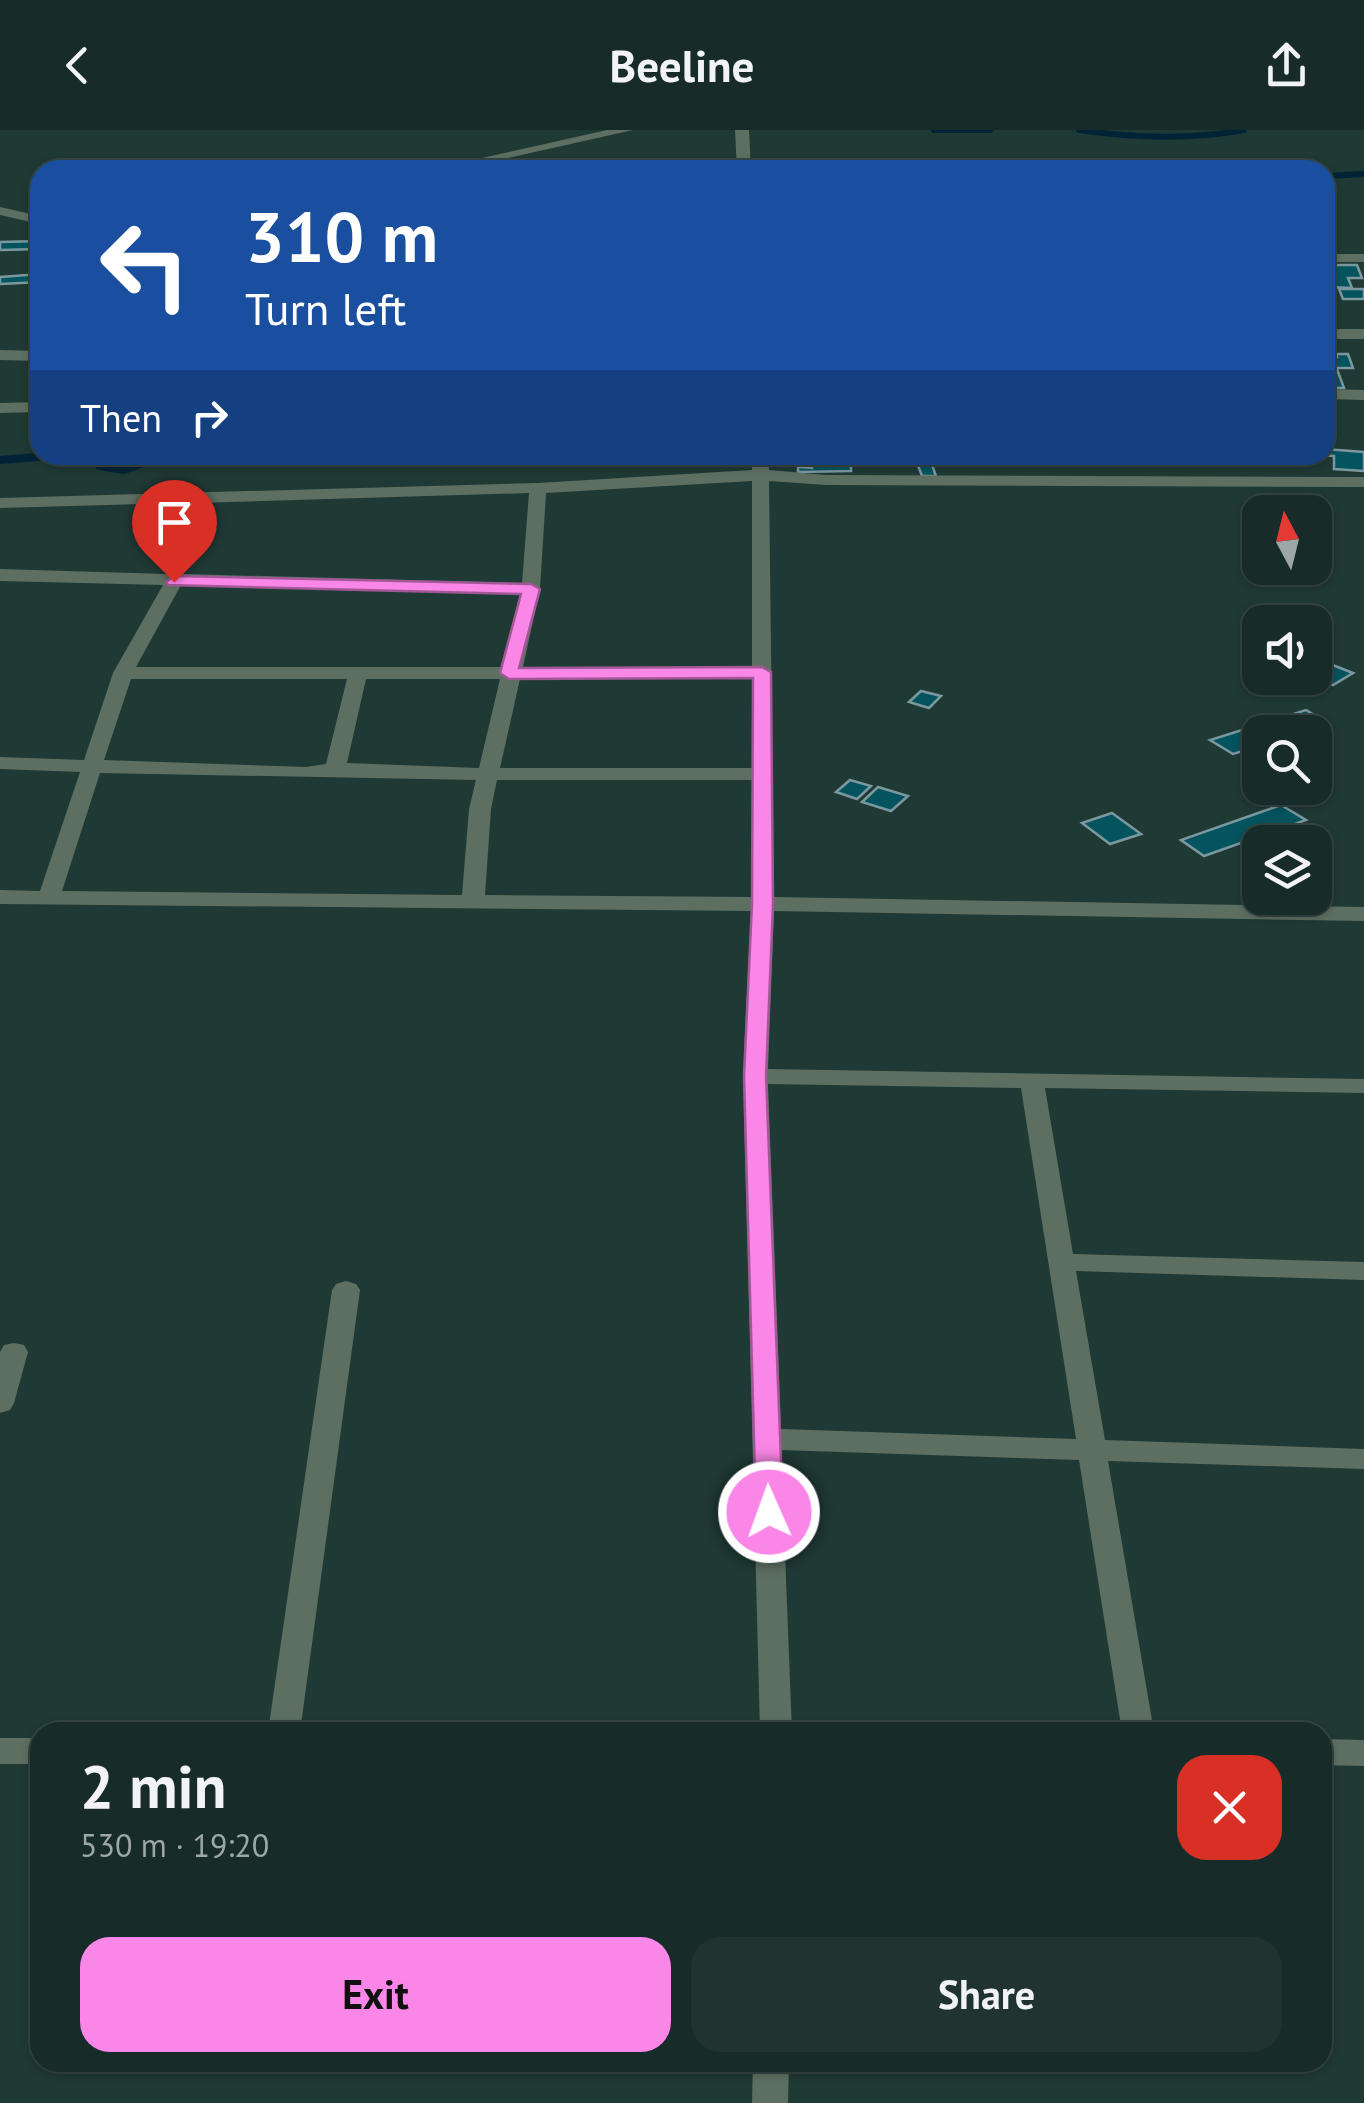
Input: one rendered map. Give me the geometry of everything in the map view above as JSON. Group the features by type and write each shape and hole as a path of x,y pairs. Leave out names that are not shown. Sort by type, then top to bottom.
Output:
{"street":[{"path":"484,160 626,130"},
{"path":"742,130 744,160"},
{"path":"0,211 30,218"},
{"path":"1335,258 1364,258"},
{"path":"1335,334 1364,334"},
{"path":"0,355 30,356"},
{"path":"1335,394 1364,394"},
{"path":"0,408 30,407"},
{"path":"0,502 538,488 761,465 826,480 1364,482"},
{"path":"761,465 762,904 755,1076 776,1722"},
{"path":"473,901 486,774 531,589 538,488"},
{"path":"50,896 122,672 174,582 190,498"},
{"path":"0,576 531,589"},
{"path":"122,672 762,672"},
{"path":"335,769 358,673"},
{"path":"0,763 306,773 335,769 486,774 762,774"},
{"path":"0,897 1364,914"},
{"path":"755,1076 1364,1086"},
{"path":"1032,1080 1136,1722"},
{"path":"1062,1262 1364,1271"},
{"path":"285,1722 346,1290"},
{"path":"0,1404 14,1352"},
{"path":"767,1439 1364,1459"},
{"path":"0,1751 30,1751"},
{"path":"1332,1752 1364,1753"},
{"path":"770,2103 771,2072"}],"building":[{"path":"30,241 30,249 0,250 0,242"},
{"path":"1335,265 1357,265 1362,278 1348,278 1352,288 1335,287"},
{"path":"30,275 30,282 0,284 0,277"},
{"path":"1339,289 1364,289 1364,299 1343,299"},
{"path":"1336,354 1348,354 1353,368 1335,368"},
{"path":"1335,369 1337,369 1344,388 1335,388"},
{"path":"1335,450 1364,452 1364,471 1334,469"},
{"path":"851,465 851,471 798,472 798,467"},
{"path":"918,465 932,465 936,476 922,476"},
{"path":"1332,665 1353,673 1333,685"},
{"path":"921,691 941,696 929,708 909,702"},
{"path":"1242,730 1242,751 1233,754 1210,740"},
{"path":"850,780 871,786 857,799 836,792"},
{"path":"878,787 908,796 891,811 862,802"},
{"path":"1281,805 1306,820 1292,825 1242,825 1242,843 1204,856 1181,840"},
{"path":"1112,813 1141,834 1110,844 1082,823"}],"waterway":[{"path":"934,130 990,130"},
{"path":"1079,130 1162,137 1244,130"},
{"path":"1335,175 1364,174"},
{"path":"0,460 30,458"},
{"path":"99,465 124,470 137,465"}],"route":[{"path":"174,582 531,589 509,673 762,672 762,904 755,1076 769,1512"}]}
